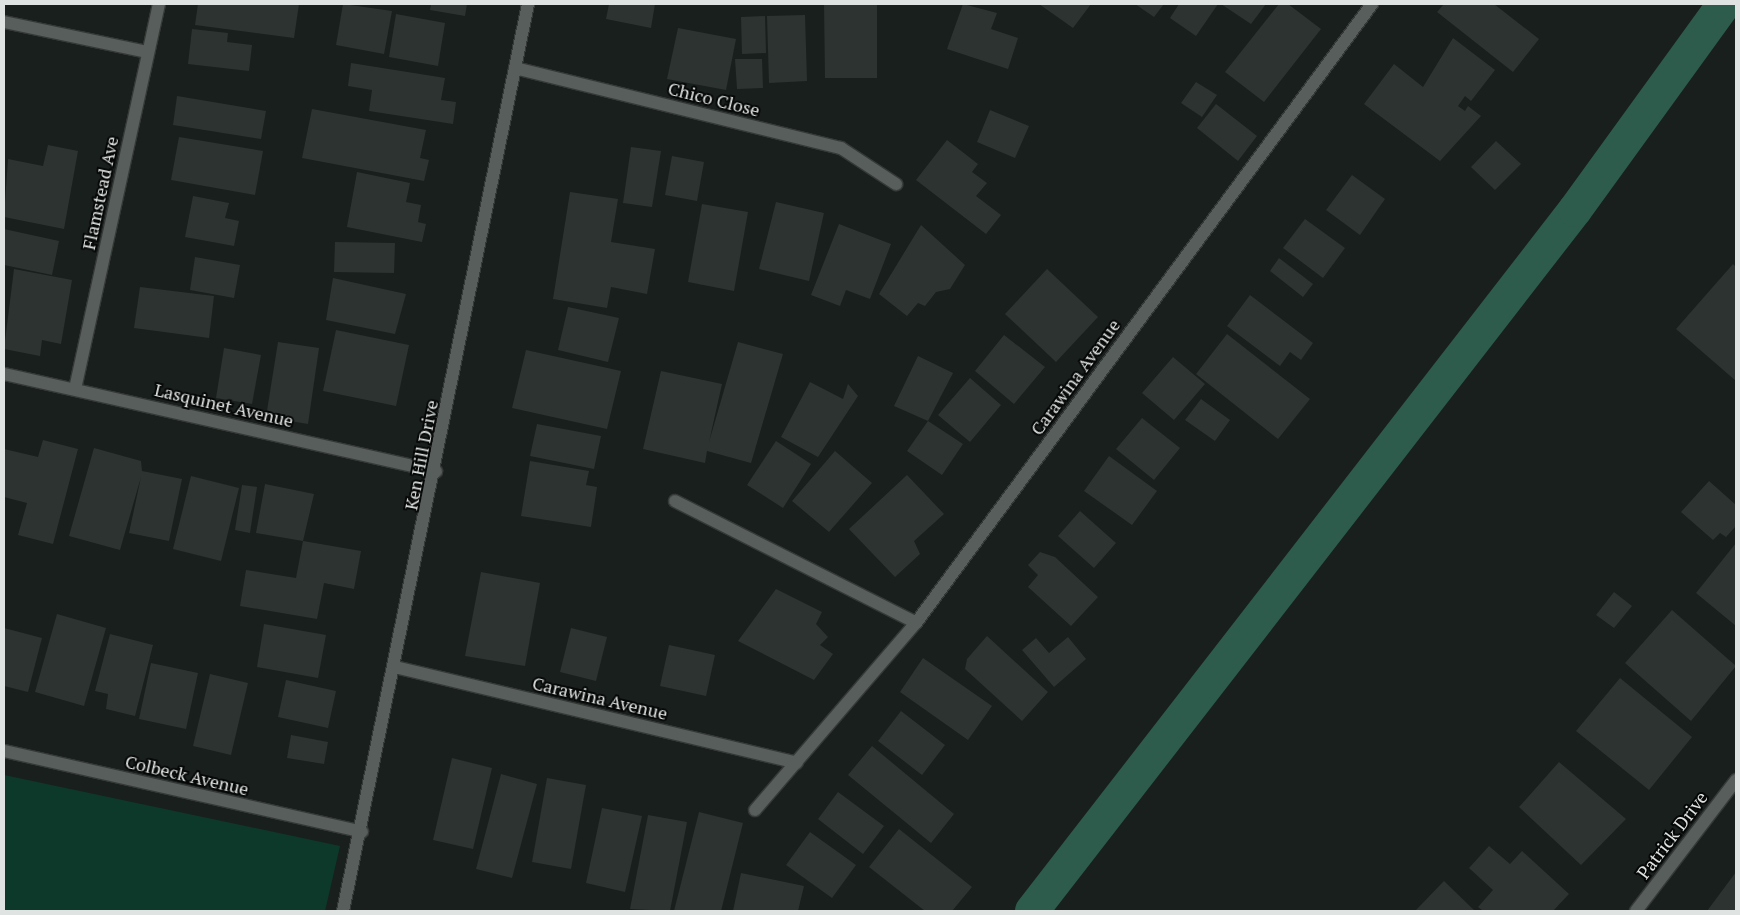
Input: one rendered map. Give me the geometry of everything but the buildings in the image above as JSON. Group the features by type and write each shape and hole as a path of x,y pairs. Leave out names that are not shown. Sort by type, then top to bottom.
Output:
{"street":[{"name":"Flamstead Ave","path":"74,389 159,4"},
{"name":"Ken Hill Drive","path":"343,911 362,832 394,667 436,471 528,4"},
{"name":"Carawina Avenue","path":"755,810 916,623 1372,4"},
{"path":"4,22 148,52"},
{"name":"Chico Close","path":"515,68 841,148 896,184"},
{"name":"Lasquinet Avenue","path":"4,374 436,471"},
{"path":"674,501 916,623"},
{"name":"Carawina Avenue","path":"394,667 797,762"},
{"name":"Colbeck Avenue","path":"4,751 362,832"},
{"name":"Patrick Drive","path":"1636,911 1736,780"}],"green space":[{"path":"4,775 340,846 325,911 4,911"}],"waterway":[{"path":"1032,911 1575,210 1724,4"}]}
